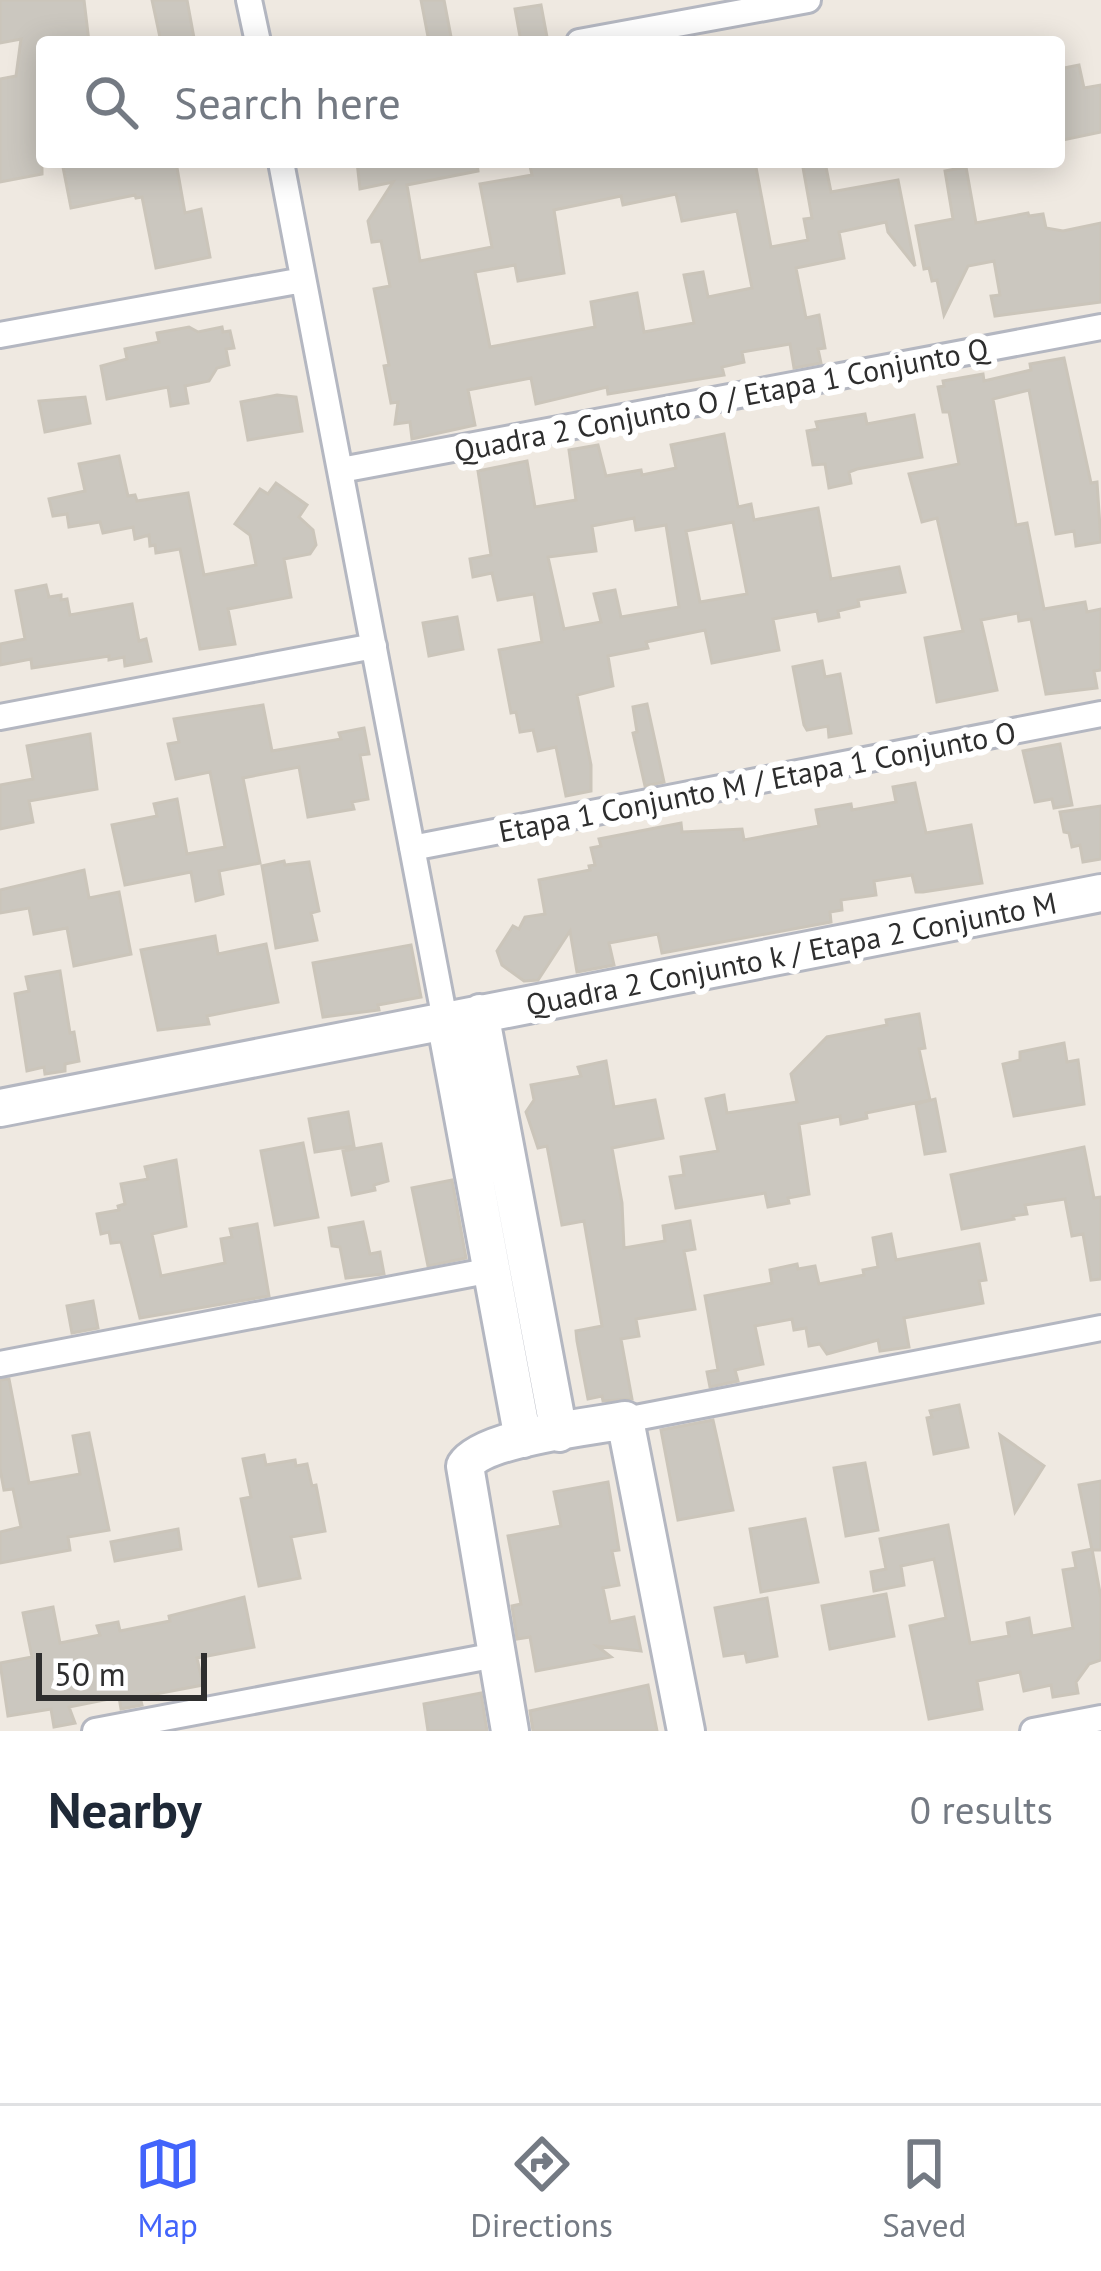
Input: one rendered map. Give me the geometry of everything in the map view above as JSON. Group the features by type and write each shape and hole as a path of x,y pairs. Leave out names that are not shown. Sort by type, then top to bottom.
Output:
{"street":[{"path":"249,0 256,36"},
{"path":"612,36 808,0"},
{"path":"282,168 412,848 463,1017 541,1436"},
{"path":"0,335 303,280"},
{"name":"Quadra 2 Conjunto O / Etapa 1 Conjunto Q","path":"340,470 1101,327"},
{"path":"0,717 374,646"},
{"name":"Etapa 1 Conjunto M / Etapa 1 Conjunto O","path":"412,848 1101,714"},
{"name":"Quadra 2 Conjunto k / Etapa 2 Conjunto M","path":"0,1108 1101,893"},
{"path":"463,1017 492,1270 541,1436"},
{"path":"0,1364 492,1270"},
{"path":"510,1731 464,1473 472,1457 541,1436 1101,1328"},
{"path":"625,1420 686,1731"},
{"path":"95,1731 496,1655"},
{"path":"1034,1731 1101,1718"}],"building":[{"path":"0,0 84,0 88,36 36,36 36,168 42,168 42,174 0,182 0,79 16,76 21,39 0,43"},
{"path":"152,0 187,0 194,36 160,36"},
{"path":"421,0 444,0 451,36 428,36"},
{"path":"541,5 547,36 520,36 515,9"},
{"path":"1079,65 1084,88 1101,85 1101,132 1065,140 1065,68"},
{"path":"63,168 177,168 185,213 201,209 210,257 156,268 142,197 71,208"},
{"path":"358,168 478,168 407,185 420,261 492,247 480,184 532,175 530,168 756,168 771,247 808,240 804,219 812,218 803,168 826,168 831,192 898,180 915,266 888,232 886,222 839,232 844,258 796,268 806,318 819,315 825,348 818,349 821,363 794,368 790,344 742,352 744,362 722,367 724,375 608,394 607,387 536,404 531,378 468,390 475,425 412,439 410,422 395,424 398,402 391,403 384,366 389,365 374,289 390,286 381,241 372,242 368,221 393,182 360,189","holes":["676,194 682,221 737,211 752,288 708,297 703,272 684,275 694,323 644,332 637,293 591,302 595,327 490,347 475,272 515,265 518,281 564,273 554,210 621,196 623,205"]},
{"path":"966,168 976,223 1028,213 1043,214 1046,228 1063,231 1101,223 1101,302 995,316 991,296 1000,295 994,261 968,266 944,315 937,280 932,281 929,268 924,269 916,226 953,219 945,171"},
{"path":"189,327 198,332 222,327 223,332 230,331 234,348 226,349 229,365 217,368 209,381 185,386 188,403 171,406 168,387 107,399 101,366 127,359 125,349 159,342 157,333"},
{"path":"1064,358 1091,483 1097,482 1101,542 1076,546 1074,531 1056,534 1029,390 993,399 1016,525 1027,523 1044,609 1085,602 1087,612 1101,609 1101,670 1094,671 1097,688 1046,694 1031,619 1019,621 1018,613 981,620 997,690 937,702 925,638 963,631 937,518 922,522 909,474 959,464 949,412 943,412 938,387 944,386 943,381 983,374 984,381 1031,370 1030,364"},
{"path":"277,395 296,397 302,431 248,440 241,402"},
{"path":"85,397 90,423 45,432 39,401"},
{"path":"865,414 867,424 914,415 922,457 857,469 849,472 851,483 829,488 825,464 813,465 807,431 818,429 816,422"},
{"path":"724,434 738,507 751,504 754,520 818,508 831,579 899,567 905,592 858,600 859,606 838,611 839,617 819,621 817,611 773,619 779,650 712,663 705,630 646,642 648,648 608,656 613,686 577,695 591,765 591,791 566,796 556,747 538,751 533,730 520,732 516,712 511,713 499,650 542,642 534,594 498,600 492,573 473,577 470,559 491,555 478,471 527,461 535,507 576,500 569,450 598,445 606,476 641,470 642,475 676,468 671,445","holes":["634,518 636,530 666,525 679,607 621,617 615,590 594,594 601,622 564,629 548,557 596,551 592,526","733,522 747,594 700,602 686,531"]},
{"path":"119,456 128,496 135,495 137,501 188,493 204,575 256,565 250,535 235,524 260,489 268,494 276,483 307,505 299,517 313,530 316,545 310,554 284,559 291,597 228,609 235,644 200,649 180,549 156,553 149,535 135,539 133,527 103,533 100,522 69,527 67,514 53,516 49,499 85,491 79,464"},
{"path":"46,585 49,597 67,599 70,615 132,604 139,641 146,639 151,661 125,666 124,657 109,660 109,656 32,668 31,659 0,665 0,644 25,639 16,591"},
{"path":"457,617 463,649 429,656 423,623"},
{"path":"822,661 825,677 840,674 851,733 829,737 828,726 807,730 804,725 793,667"},
{"path":"647,704 664,782 645,786 633,733 637,732 633,707"},
{"path":"263,705 272,751 341,739 339,733 364,728 369,754 360,755 368,799 352,802 354,809 308,817 299,767 243,778 260,863 219,871 223,894 196,901 191,872 125,885 112,825 157,816 154,804 177,799 187,854 225,847 210,772 176,779 168,744 179,742 174,719"},
{"path":"90,734 97,789 29,801 33,822 0,829 0,785 33,779 27,746"},
{"path":"1060,744 1072,805 1054,808 1052,799 1035,802 1023,751"},
{"path":"915,783 926,833 971,825 982,883 916,892 912,875 874,881 876,895 841,900 842,910 830,912 831,922 662,953 658,934 609,943 614,965 577,972 570,931 538,980 524,981 502,965 497,951 513,926 519,929 525,917 545,914 539,880 590,870 595,865 591,848 601,846 599,839 681,823 682,832 742,829 744,840 819,826 816,810 896,802 893,787"},
{"path":"1101,806 1101,859 1083,862 1080,845 1072,847 1069,833 1064,832 1060,812"},
{"path":"284,861 285,865 309,862 319,911 311,913 317,940 276,948 262,866"},
{"path":"84,870 89,898 119,892 131,954 74,966 67,928 34,934 29,908 0,913 0,890"},
{"path":"215,936 218,954 266,944 278,1002 207,1016 209,1024 158,1030 141,950"},
{"path":"411,945 421,997 378,1005 379,1010 323,1017 313,963"},
{"path":"60,971 79,1061 65,1064 65,1071 45,1074 44,1067 27,1071 15,994 29,991 26,977"},
{"path":"919,1014 925,1048 919,1049 930,1100 866,1113 867,1118 841,1124 840,1116 799,1124 809,1194 788,1198 789,1203 768,1207 765,1193 676,1208 670,1177 684,1175 681,1157 718,1151 706,1099 724,1095 727,1113 797,1102 791,1074 827,1037"},
{"path":"1064,1043 1067,1062 1078,1060 1084,1104 1014,1116 1003,1064 1020,1060 1020,1052"},
{"path":"606,1061 614,1107 655,1100 663,1138 612,1148 624,1248 665,1241 663,1226 690,1221 695,1249 684,1251 695,1309 636,1319 639,1336 621,1339 632,1399 603,1401 602,1396 588,1399 577,1341 576,1331 602,1326 584,1221 562,1225 547,1146 538,1148 526,1112 534,1100 531,1085 581,1076 578,1067"},
{"path":"935,1099 945,1151 925,1154 916,1104"},
{"path":"348,1112 354,1146 315,1152 309,1119"},
{"path":"303,1143 318,1217 275,1225 261,1151"},
{"path":"381,1144 388,1181 374,1185 375,1190 352,1195 343,1151"},
{"path":"1084,1147 1094,1198 1101,1197 1101,1279 1091,1280 1083,1234 1072,1236 1065,1199 1025,1205 1027,1214 1014,1219 962,1229 951,1175"},
{"path":"176,1160 186,1226 152,1234 161,1276 225,1263 221,1239 232,1237 230,1229 257,1224 269,1296 140,1318 121,1242 111,1243 109,1232 101,1234 97,1214 119,1210 125,1204 121,1184 148,1179 145,1167"},
{"path":"452,1180 466,1258 428,1266 412,1188"},
{"path":"363,1222 370,1254 380,1252 384,1274 346,1278 340,1247 332,1246 329,1228"},
{"path":"891,1234 896,1260 979,1244 986,1280 979,1281 983,1303 904,1318 909,1347 880,1351 878,1340 827,1354 820,1344 809,1346 806,1328 794,1330 792,1319 755,1326 763,1364 735,1370 738,1381 710,1387 707,1372 718,1370 705,1296 772,1283 770,1270 797,1264 798,1269 815,1266 819,1284 864,1275 863,1270 878,1267 873,1238"},
{"path":"93,1301 98,1328 72,1333 67,1306"},
{"path":"9,1379 29,1483 80,1474 73,1436 89,1433 109,1530 68,1537 70,1550 0,1563 0,1532 21,1527 13,1489 4,1490 0,1469 0,1380"},
{"path":"959,1405 968,1447 934,1454 927,1418 932,1417 930,1411"},
{"path":"713,1420 733,1510 678,1520 661,1430"},
{"path":"1000,1435 1044,1466 1015,1512"},
{"path":"264,1455 266,1465 295,1460 296,1466 307,1464 325,1531 291,1537 300,1578 259,1586 241,1499 251,1497 243,1459"},
{"path":"865,1463 878,1530 846,1536 834,1468"},
{"path":"1101,1481 1101,1550 1092,1550 1079,1485"},
{"path":"608,1482 619,1550 612,1551 619,1585 603,1588 610,1622 634,1617 641,1651 597,1646 611,1657 536,1671 530,1637 517,1639 512,1606 521,1604 508,1536 561,1526 554,1492"},
{"path":"805,1519 818,1582 761,1592 750,1529"},
{"path":"948,1525 970,1643 1009,1636 1007,1623 1029,1618 1032,1636 1073,1628 1063,1570 1076,1568 1073,1553 1092,1549 1101,1598 1101,1660 1089,1664 1076,1682 1078,1693 1053,1697 1051,1685 1024,1691 1020,1672 977,1681 982,1709 929,1719 910,1626 946,1618 934,1559 901,1566 904,1585 874,1591 871,1572 886,1569 880,1539"},
{"path":"178,1529 181,1549 115,1561 111,1542"},
{"path":"886,1594 894,1636 830,1649 822,1606"},
{"path":"244,1597 254,1647 197,1658 203,1685 140,1697 142,1705 121,1709 119,1697 69,1707 75,1723 54,1727 51,1709 8,1716 0,1663 32,1657 23,1613 53,1607 60,1643 100,1635 97,1626 118,1622 120,1631"},
{"path":"767,1598 777,1656 747,1662 745,1653 724,1656 715,1608"},
{"path":"648,1685 657,1731 533,1731 530,1711"},
{"path":"481,1693 487,1731 428,1731 424,1704"}]}
